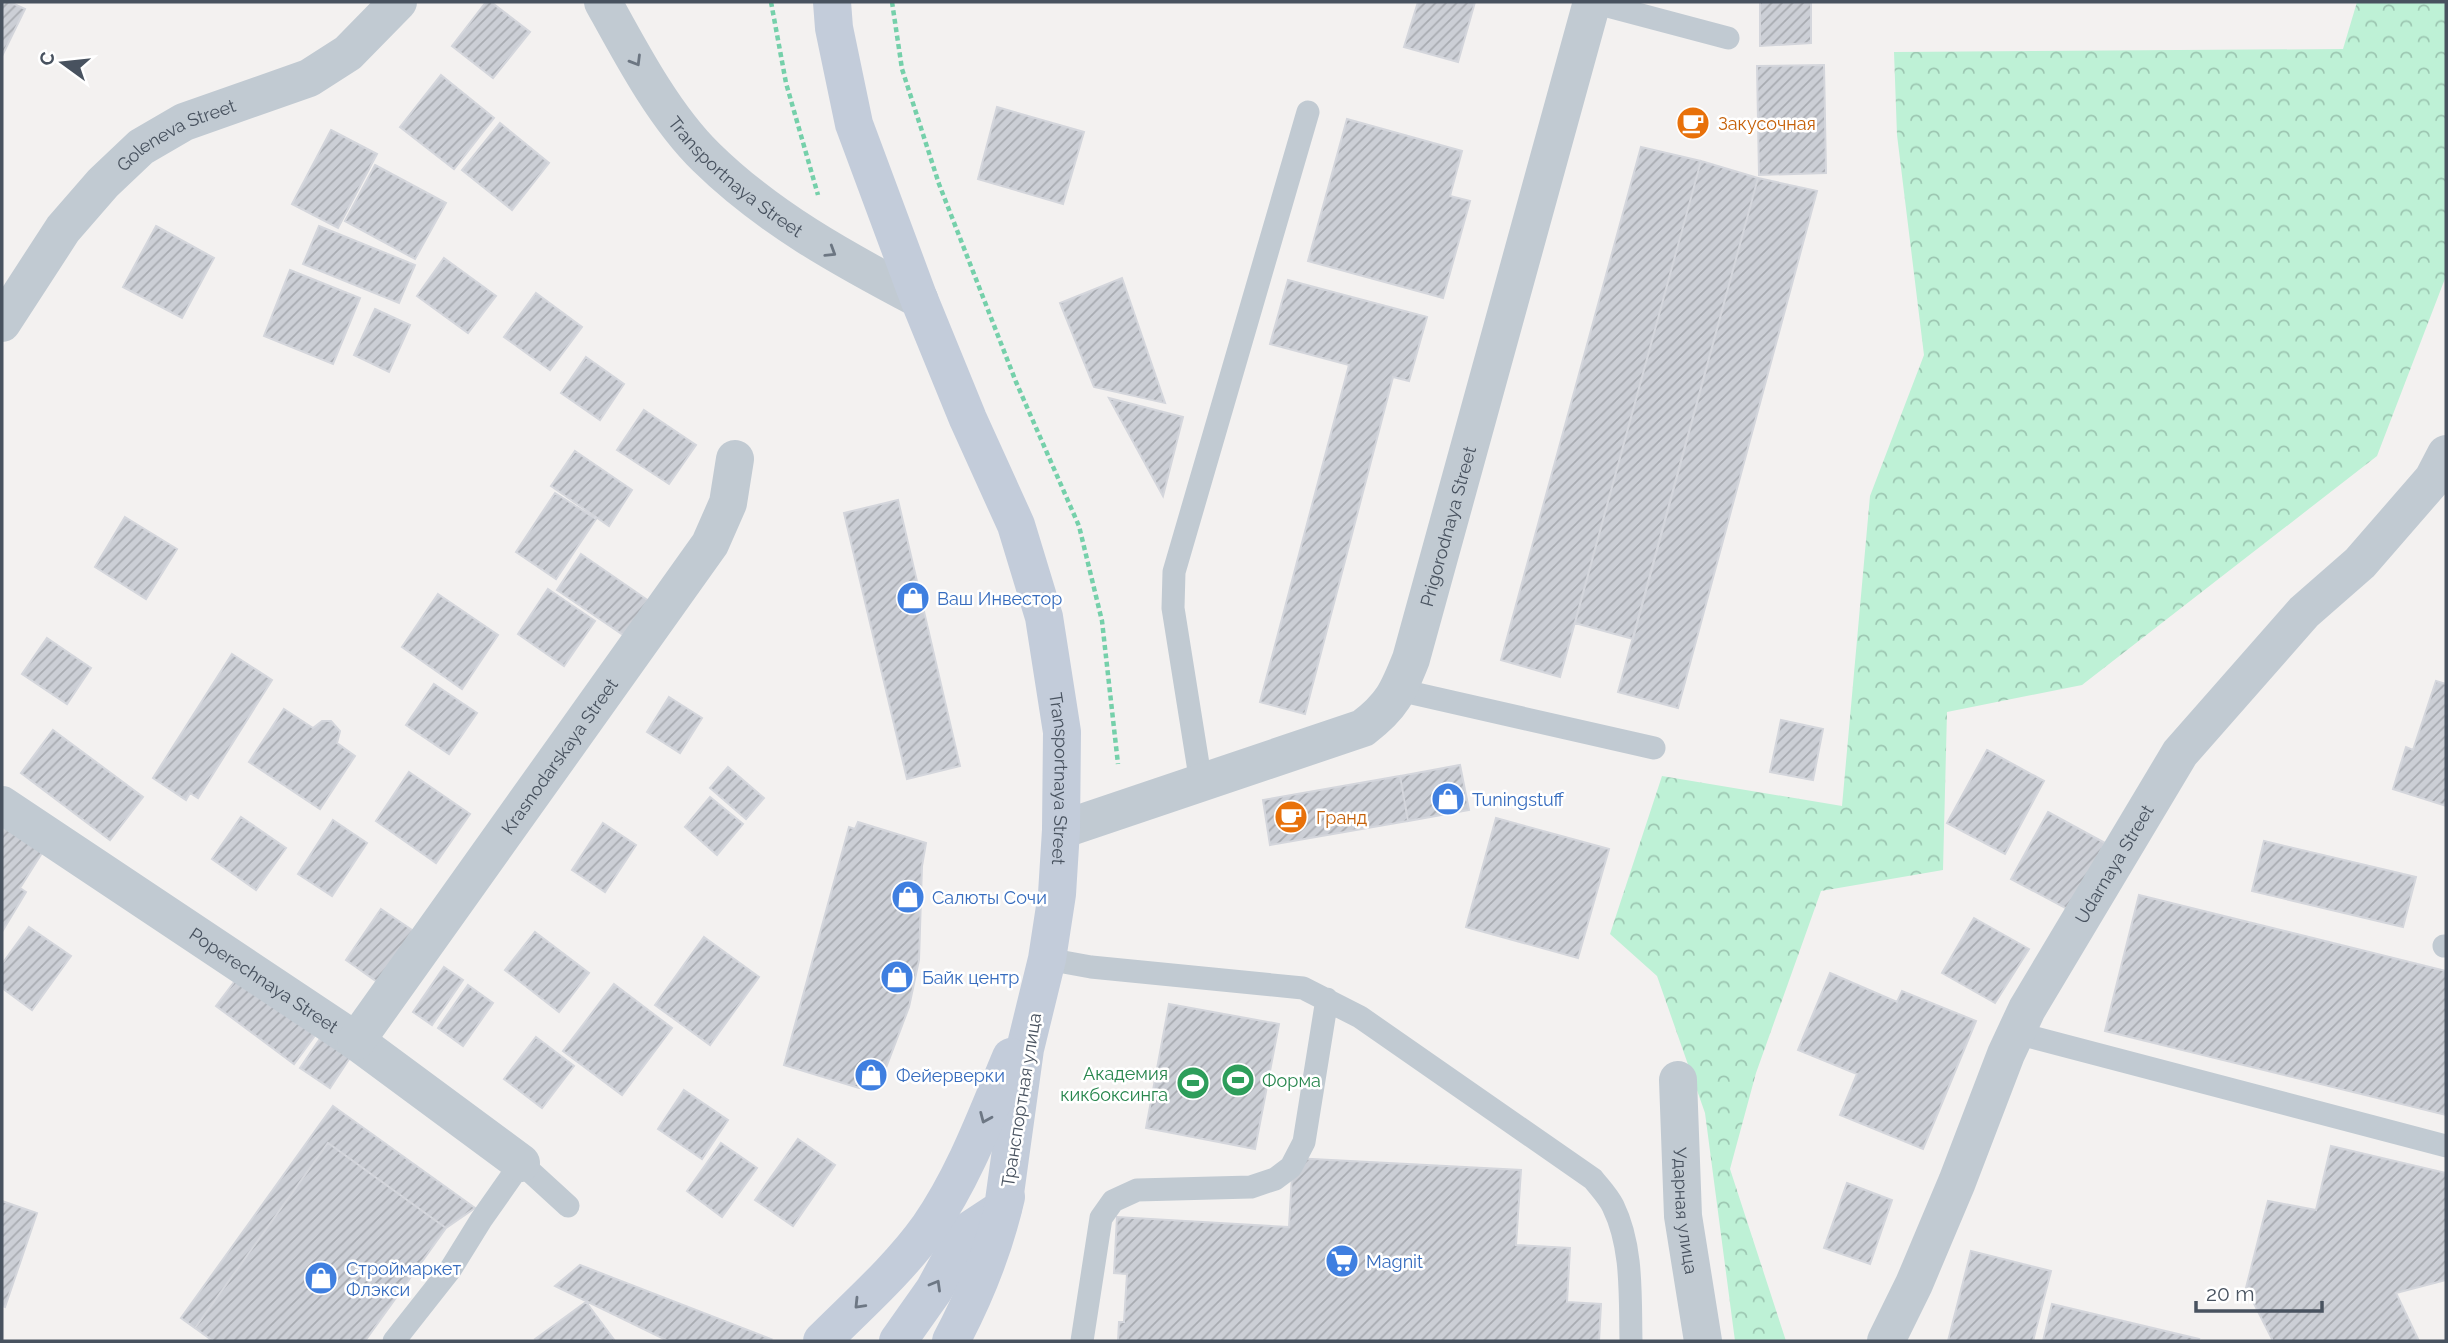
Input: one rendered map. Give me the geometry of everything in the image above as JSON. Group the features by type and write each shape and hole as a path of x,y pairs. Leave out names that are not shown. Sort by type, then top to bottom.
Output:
{"main road":[{"name":"Transportnaya Street","path":"822,1341 887,1275 929,1227 965,1165 1043,973 1057,894 1062,732 1044,617 1016,524 968,419 919,299 855,124 834,28 832,2"},
{"name":"Транспортная улица","path":"898,1341 934,1290 965,1233 1003,1208 1016,1150 1026,1049 1043,973"},
{"path":"951,1341 976,1295 1000,1227 1003,1208"}],"street":[{"name":"Goleneva Street","path":"2,323 63,229 103,183 141,147 184,121 309,79 348,53 398,2"},
{"name":"Transportnaya Street","path":"603,2 659,99 705,156 772,214 836,256 919,299"},
{"name":"Prigorodnaya Street","path":"1061,830 1363,728 1384,712 1399,690 1411,659 1592,2"},
{"name":"Udarnaya Street","path":"1886,1341 1914,1284 2016,1033 2060,953 2180,753 2304,612 2360,563 2432,480 2446,454"},
{"name":"Krasnodarskaya Street","path":"356,1041 710,544 728,503 736,459"},
{"name":"Poperechnaya Street","path":"2,806 356,1041 521,1163"},
{"name":"Ударная улица","path":"1678,1080 1683,1216 1703,1341"}],"lane":[{"path":"1592,2 1728,38"},
{"path":"1201,783 1174,608 1174,572 1308,112"},
{"path":"1399,690 1654,748"},
{"path":"1043,973 1091,967 1303,988 1360,1017 1593,1179 1612,1204 1625,1237 1631,1341"},
{"path":"1082,1341 1101,1218 1112,1201 1137,1190 1251,1187 1275,1179 1291,1167 1304,1142 1327,999"},
{"path":"2016,1033 2446,1146"},
{"path":"394,1341 450,1270 521,1163 568,1206"}],"path":[{"path":"771,2 786,83 836,256"},
{"path":"892,2 902,69 939,184 1016,382 1079,526 1102,621 1118,764"}],"green space":[{"path":"2357,2 2446,2 2446,276 2377,456 2082,685 1947,712 1943,870 1821,891 1756,1073 1730,1169 1786,1341 1735,1341 1705,1113 1657,976 1610,934 1662,776 1842,806 1870,496 1924,355 1897,135 1894,52 2343,49"}],"building":[{"path":"2,2 10,2 25,9 2,56"},
{"path":"486,2 491,2 530,32 493,78 452,46"},
{"path":"1418,2 1475,2 1458,62 1404,47"},
{"path":"1760,2 1811,2 1811,43 1760,46"},
{"path":"1824,65 1826,173 1759,175 1757,66"},
{"path":"441,75 494,118 454,169 400,127"},
{"path":"997,107 1084,132 1063,204 978,179"},
{"path":"1347,119 1462,151 1450,196 1470,201 1443,298 1308,261"},
{"path":"500,123 549,163 512,210 462,170"},
{"path":"331,130 377,154 338,228 292,204"},
{"path":"1641,147 1701,161 1560,677 1501,660"},
{"path":"1701,161 1758,178 1633,639 1575,623"},
{"path":"375,165 446,203 415,259 345,221"},
{"path":"1758,178 1817,191 1678,708 1618,692"},
{"path":"156,226 214,258 182,318 123,287"},
{"path":"319,226 415,265 399,303 303,264"},
{"path":"444,258 496,296 468,333 417,296"},
{"path":"290,270 360,298 333,364 264,336"},
{"path":"1122,278 1165,403 1094,387 1060,303"},
{"path":"1288,280 1427,317 1409,381 1393,377 1305,714 1260,702 1349,365 1270,344"},
{"path":"536,293 582,327 550,370 504,337"},
{"path":"375,309 410,325 389,372 354,355"},
{"path":"586,357 624,384 600,420 561,393"},
{"path":"1109,398 1183,417 1163,496"},
{"path":"644,410 696,445 669,484 617,450"},
{"path":"575,451 632,490 609,526 551,486"},
{"path":"555,493 596,519 556,579 516,552"},
{"path":"898,500 960,766 907,779 844,513"},
{"path":"125,517 177,549 146,599 95,567"},
{"path":"581,554 659,608 635,643 557,590"},
{"path":"548,589 595,621 564,666 518,634"},
{"path":"438,594 498,635 462,689 402,647"},
{"path":"47,638 91,668 67,704 22,674"},
{"path":"232,654 272,680 198,798 190,793 186,800 153,778"},
{"path":"2436,681 2446,684 2446,806 2393,789 2406,747 2413,750"},
{"path":"434,684 477,713 449,754 406,725"},
{"path":"669,697 702,718 680,753 647,732"},
{"path":"284,709 313,728 322,721 331,721 340,731 337,743 355,756 320,809 249,762"},
{"path":"1781,720 1823,729 1813,780 1770,772"},
{"path":"53,730 143,797 110,840 21,773"},
{"path":"1987,750 2044,781 2005,854 1947,823"},
{"path":"1460,765 1469,810 1408,821 1400,776"},
{"path":"728,767 764,798 746,819 710,788"},
{"path":"409,772 470,814 436,863 376,821"},
{"path":"1400,776 1408,821 1270,845 1263,800"},
{"path":"710,797 743,824 717,855 685,827"},
{"path":"2048,812 2105,843 2069,910 2011,879"},
{"path":"241,817 286,848 256,890 212,859"},
{"path":"1496,818 1609,849 1578,958 1466,927"},
{"path":"333,820 367,843 332,896 298,874"},
{"path":"9,821 47,845 20,888 26,892 2,932 2,833"},
{"path":"858,822 926,843 922,866 919,960 909,1007 879,1086 859,1088 784,1065 849,827 855,829"},
{"path":"603,823 636,845 605,892 572,870"},
{"path":"2264,841 2416,877 2403,927 2252,891"},
{"path":"2139,895 2446,971 2446,1115 2105,1031"},
{"path":"381,909 418,934 383,986 346,960"},
{"path":"1974,918 2029,949 1995,1003 1942,973"},
{"path":"29,927 71,956 32,1010 2,988 2,964"},
{"path":"535,932 589,973 559,1012 505,970"},
{"path":"704,937 759,977 710,1045 655,1005"},
{"path":"444,967 463,980 432,1025 413,1012"},
{"path":"244,969 322,1026 294,1064 216,1006"},
{"path":"1830,973 1897,1002 1902,991 1976,1021 1923,1149 1840,1115 1857,1074 1798,1050"},
{"path":"614,984 672,1028 622,1095 563,1051"},
{"path":"468,985 493,1003 463,1046 438,1028"},
{"path":"1169,1004 1279,1024 1255,1149 1146,1128"},
{"path":"328,1027 357,1047 330,1088 300,1068"},
{"path":"536,1037 574,1066 542,1108 504,1079"},
{"path":"684,1090 728,1120 702,1159 658,1129"},
{"path":"333,1106 475,1208 446,1228 328,1143 195,1328 181,1318"},
{"path":"798,1139 835,1165 793,1226 755,1200"},
{"name":"Строймаркет Флэкси","path":"328,1143 446,1228 365,1341 213,1341 195,1328"},
{"path":"721,1143 757,1168 722,1217 687,1191"},
{"path":"2331,1146 2446,1173 2446,1280 2396,1293 2419,1341 2273,1341 2246,1288 2268,1201 2316,1210"},
{"name":"Magnit","path":"1293,1158 1521,1170 1516,1245 1570,1248 1567,1302 1601,1304 1599,1341 1118,1341 1119,1322 1124,1322 1127,1274 1114,1273 1117,1217 1289,1227"},
{"path":"1847,1183 1892,1200 1870,1264 1824,1248"},
{"path":"2,1201 37,1213 5,1307 2,1306"},
{"path":"1971,1251 2051,1271 2033,1341 1948,1341"},
{"path":"580,1265 771,1339 668,1341 555,1286"},
{"path":"586,1302 615,1341 535,1339"},
{"path":"2052,1304 2199,1339 2043,1341"}],"place":[{"name":"Закусочная","path":"1693,123"},
{"name":"Ваш Инвестор","path":"913,598"},
{"name":"Tuningstuff","path":"1448,799"},
{"name":"Гранд","path":"1291,817"},
{"name":"Салюты Сочи","path":"908,897"},
{"name":"Байк центр","path":"897,977"},
{"name":"Фейерверки","path":"871,1075"},
{"name":"Форма","path":"1238,1080"},
{"name":"Академия кикбоксинга","path":"1193,1083"},
{"name":"Magnit","path":"1342,1261"},
{"name":"Строймаркет Флэкси","path":"321,1278"}]}
